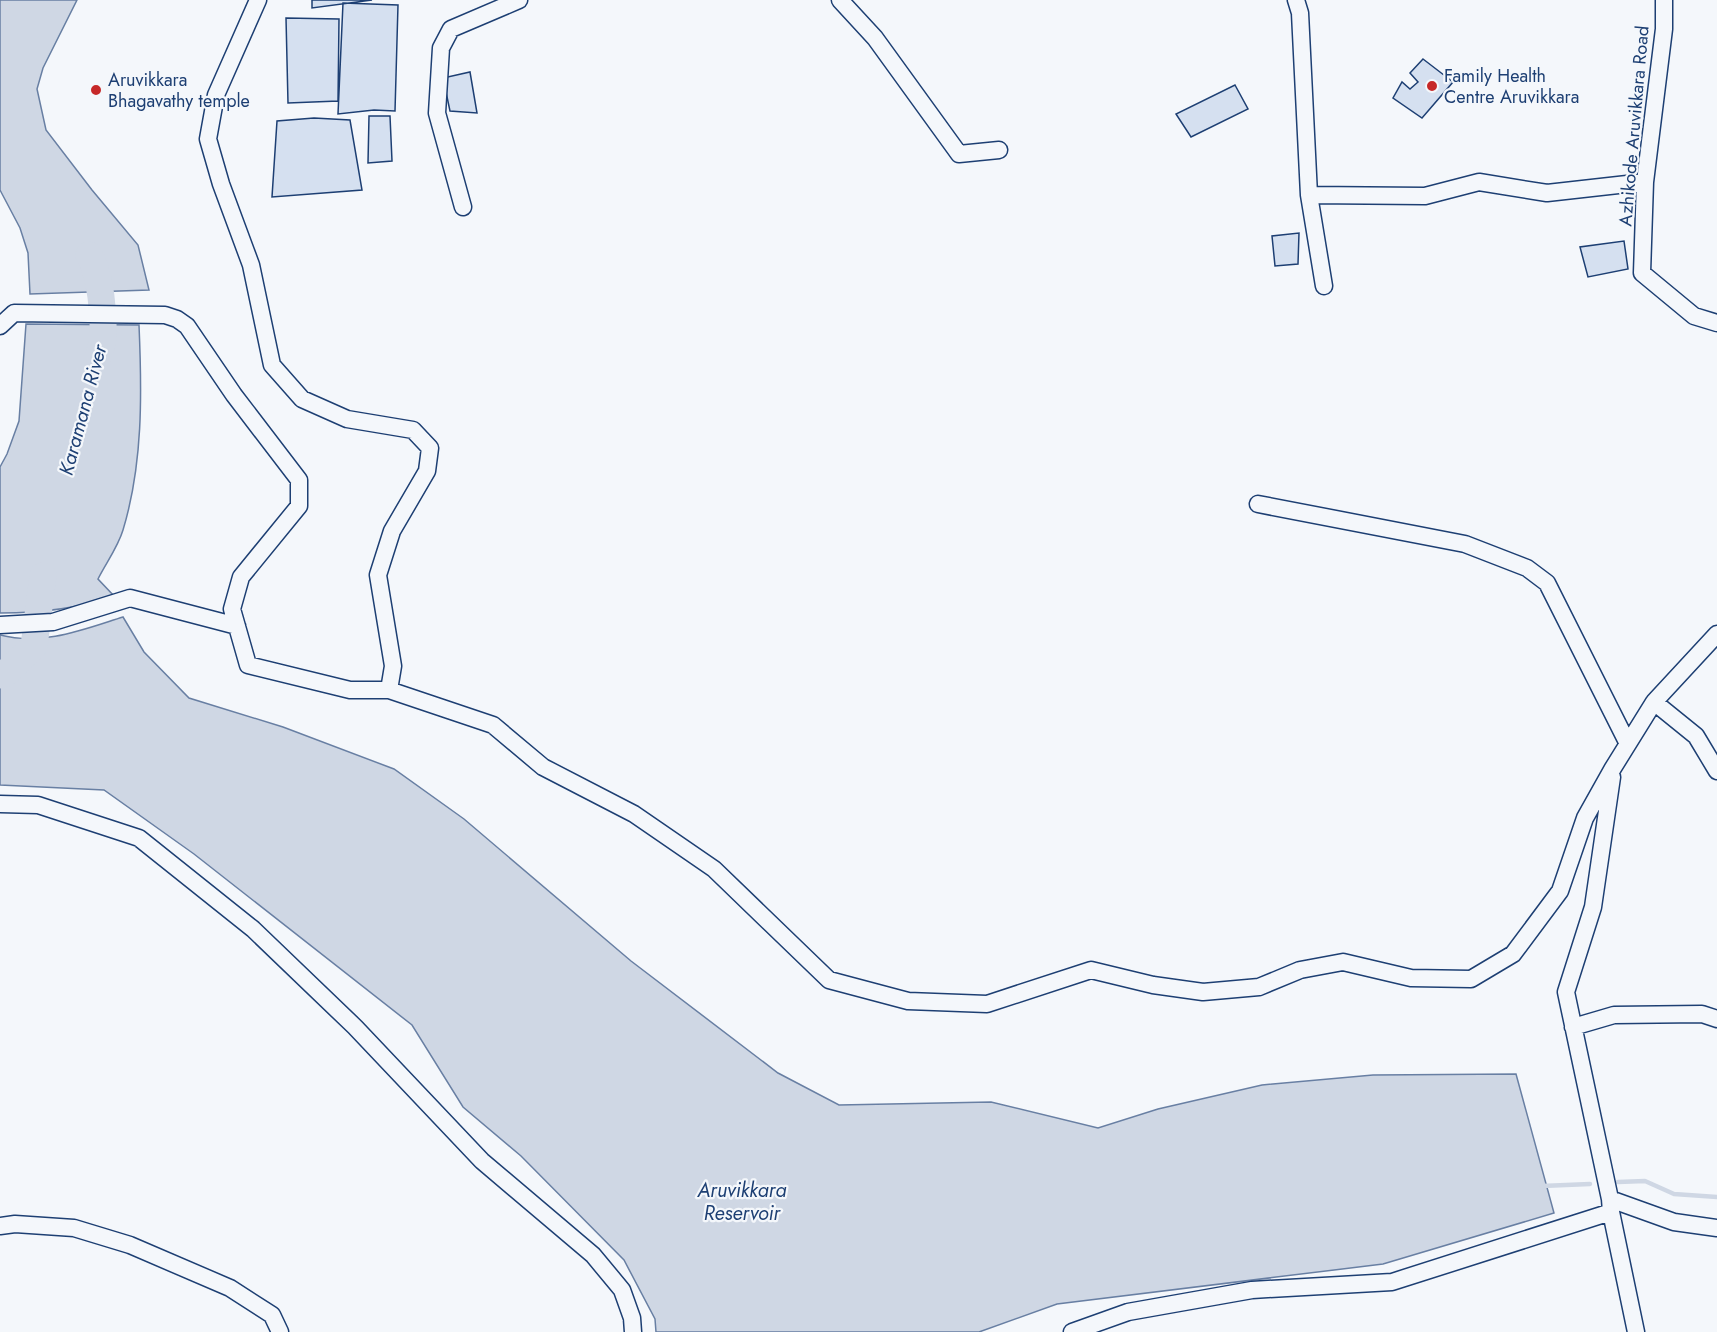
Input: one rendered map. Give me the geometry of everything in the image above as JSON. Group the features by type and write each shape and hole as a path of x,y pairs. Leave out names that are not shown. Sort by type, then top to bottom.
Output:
{"street":[{"path":"258,0 216,95 208,139 221,184 251,265 272,365 302,399 347,419 412,430 430,448 427,471 392,531 378,575 393,666 389,690"},
{"path":"463,207 437,113 441,48 451,29 519,0"},
{"path":"840,0 875,38 959,154 999,150"},
{"path":"1296,0 1300,13 1309,195 1324,286"},
{"name":"Azhikode Aruvikkara Road","path":"1664,0 1664,29 1645,182 1642,273 1694,316 1717,322"},
{"path":"1309,195 1425,196 1479,182 1547,193 1645,182"},
{"path":"0,326 14,313 165,315 187,326 234,394 299,480 299,506 241,577 232,609 248,665 350,690 389,690 493,725 543,767 634,814 714,870 829,980 908,1001 987,1004 1090,970 1153,985 1203,992 1260,987 1300,970 1343,962 1411,978 1471,979 1513,954 1560,891 1585,818 1613,768 1654,702 1717,634"},
{"path":"1258,504 1465,544 1527,568 1547,583 1628,744"},
{"path":"0,626 53,622 130,598 237,626"},
{"path":"1654,702 1696,736 1717,771"},
{"path":"1613,768 1593,907 1566,992 1636,1332"},
{"path":"0,804 38,805 139,838 253,929 355,1027 482,1161 593,1255 622,1290 632,1318 633,1332"},
{"path":"1573,1027 1614,1015 1702,1014 1717,1019"},
{"path":"1072,1332 1128,1312 1252,1290 1392,1282 1611,1205 1674,1222 1717,1228"},
{"path":"0,1226 15,1224 74,1228 130,1245 230,1288 272,1315 280,1332"}],"water":[{"path":"0,0 77,0 43,68 37,89 46,130 138,245 149,290 30,294 28,253 20,228 0,190"},
{"path":"26,324 139,325 141,403 138,454 130,505 123,530 98,579 114,596 58,609 0,613 0,467 19,421"},
{"name":"Aruvikkara Reservoir","path":"123,617 144,652 189,698 283,727 394,769 464,819 631,961 778,1073 839,1105 991,1102 1098,1128 1158,1109 1262,1085 1373,1075 1516,1074 1554,1213 1383,1264 1057,1304 979,1332 656,1332 655,1319 624,1260 521,1156 463,1107 412,1025 194,854 104,790 0,785 0,635 16,638 47,638"}],"building":[{"path":"312,0 372,0 312,8"},
{"path":"343,3 398,5 395,111 374,110 338,114"},
{"path":"286,18 339,19 338,101 288,103"},
{"name":"Family Health Centre Aruvikkara","path":"1423,59 1453,82 1422,118 1393,98 1402,82 1410,89 1418,82 1410,73"},
{"path":"470,72 477,113 450,111 443,78"},
{"path":"1235,85 1248,109 1191,137 1176,114"},
{"path":"369,116 390,116 392,161 368,163"},
{"path":"314,118 350,120 362,190 272,197 277,121"},
{"path":"1299,233 1298,264 1275,266 1272,236"},
{"path":"1624,241 1628,269 1588,277 1580,247"}],"waterway":[{"name":"Karamana River","path":"89,255 99,284 102,308 103,339 97,361"},
{"name":"Karamana River","path":"0,675 6,673 34,646 43,576"},
{"path":"1618,1182 1645,1181 1674,1194 1717,1197"},
{"path":"1542,1186 1590,1184"}],"place":[{"name":"Family Health Centre Aruvikkara","path":"1432,86"},
{"name":"Aruvikkara Bhagavathy temple","path":"96,90"}]}
